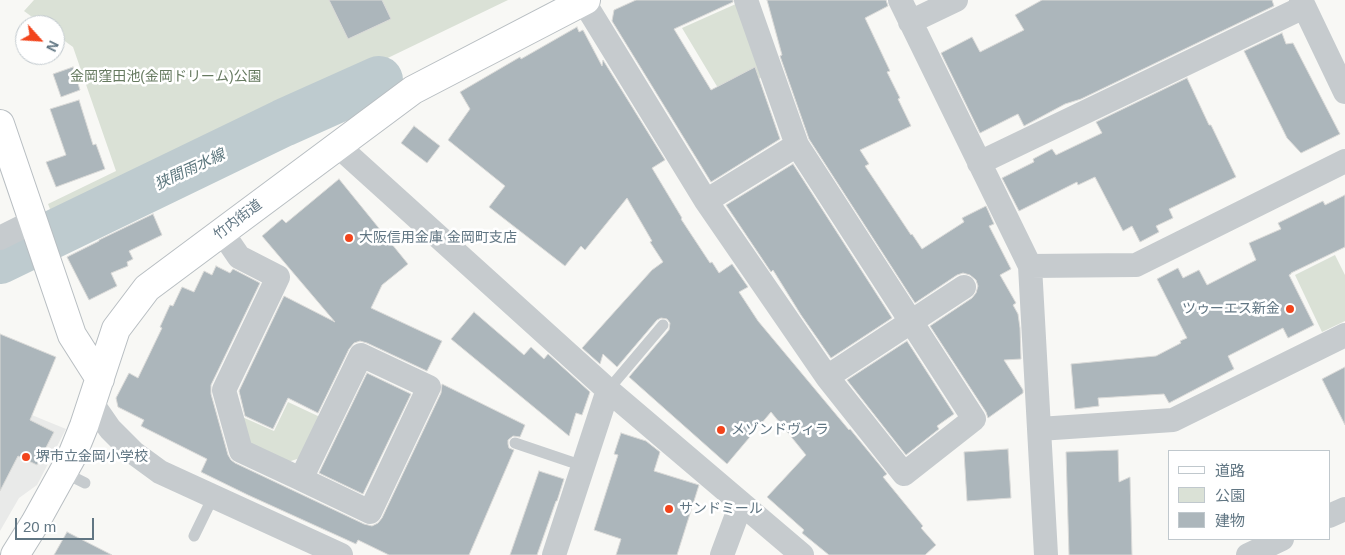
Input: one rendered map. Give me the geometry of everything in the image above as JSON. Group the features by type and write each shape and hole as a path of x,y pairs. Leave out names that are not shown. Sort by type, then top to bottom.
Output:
{"street":[{"path":"585,1 706,201 827,378 904,474 974,419 797,145 746,0"},
{"path":"900,0 1030,266 1046,555"},
{"path":"910,22 956,0"},
{"name":"竹内街道","path":"15,555 35,523 74,477 81,434 116,329 147,288 412,90 585,1"},
{"path":"979,162 1302,3 1345,92"},
{"path":"0,124 72,335 110,429 134,453 160,472 341,555"},
{"path":"337,145 608,390 802,555"},
{"path":"706,201 797,145"},
{"path":"1030,266 1136,264 1345,161"},
{"path":"222,232 239,258 278,277 224,390 241,451 370,512 429,387 361,355 301,479"},
{"path":"0,238 39,237"},
{"path":"827,378 964,287"},
{"path":"1039,429 1173,420 1345,335"},
{"path":"554,555 608,390"},
{"path":"722,555 741,504"},
{"path":"1330,516 1345,509"},
{"path":"1248,555 1280,540"}],"lane":[{"path":"608,390 663,325"},
{"path":"515,443 583,466"},
{"path":"194,536 213,497"}],"shaded area":[{"name":"堺市立金岡小学校","path":"0,402 66,429 37,485 19,498 0,531"}],"green space":[{"name":"金岡窪田池(金岡ドリーム)公園","path":"34,0 508,0 54,219 48,204 116,171 73,47 65,41 65,15 29,15 24,11"},
{"path":"738,3 764,76 724,98 682,28"},
{"path":"1335,255 1345,275 1345,321 1322,332 1295,275"},
{"path":"288,402 320,417 300,458 288,462 248,443 240,416 274,431"}],"building":[{"path":"329,0 382,0 391,19 348,39"},
{"path":"636,0 733,0 733,2 674,29 711,90 755,67 780,139 711,182 612,21 614,10"},
{"path":"767,0 886,0 888,6 865,18 890,71 887,72 911,126 860,150 869,164 865,166 922,249 964,222 962,218 986,206 994,224 989,226 1011,269 1000,275 1016,303 1013,305 1018,314 1020,328 1021,359 1004,360 1023,390 1023,393 988,418 986,412 930,326 972,298 978,286 976,280 970,275 963,273 957,275 915,303 809,139 780,56 782,55"},
{"path":"1042,0 1272,0 1274,6 1081,99 1065,104 1024,126 1018,114 980,133 941,53 972,37 980,52 1024,30 1015,15"},
{"path":"577,27 579,32 583,30 602,66 603,60 665,160 652,168 681,219 710,263 712,262 719,273 732,264 748,287 739,292 758,321 887,474 883,477 936,545 925,555 829,555 802,533 804,530 767,497 806,455 771,412 727,464 629,377 669,330 670,323 667,319 661,318 657,320 617,367 603,354 600,364 582,348 652,270 663,262 650,242 652,241 627,198 585,250 581,246 565,266 489,207 505,186 448,140 470,109 460,92"},
{"path":"1282,33 1286,44 1293,43 1340,134 1301,153 1287,138 1244,51"},
{"path":"73,67 80,90 61,97 53,74"},
{"path":"1187,78 1236,177 1169,209 1173,218 1156,226 1159,232 1140,242 1132,226 1123,231 1095,177 1078,185 1077,182 1019,211 1002,178 1034,162 1033,159 1052,149 1056,155 1102,133 1096,122"},
{"path":"79,100 93,145 96,144 105,169 56,187 46,162 66,155 50,109"},
{"path":"414,126 440,146 427,163 401,143"},
{"path":"793,164 892,318 831,358 773,270 771,272 726,205"},
{"path":"339,179 408,264 382,285 371,308 442,341 427,371 367,343 360,341 354,343 349,349 318,413 288,398 273,429 245,416 239,391 284,296 335,322 262,236 282,219 286,223"},
{"path":"1345,195 1345,247 1289,275 1314,325 1288,338 1283,328 1228,356 1234,369 1169,403 1164,394 1098,398 1099,406 1075,409 1071,364 1156,356 1187,338 1157,279 1178,268 1183,278 1199,270 1207,285 1256,260 1249,243 1281,229 1278,223 1323,201 1325,205"},
{"path":"153,214 162,235 129,251 133,259 127,262 128,266 111,273 117,286 89,300 67,257"},
{"path":"216,266 230,273 233,269 260,283 211,385 211,394 228,455 235,463 364,524 372,526 382,518 441,393 442,384 525,425 520,437 513,436 508,440 509,448 514,450 469,555 389,555 358,540 356,544 201,472 207,459 141,426 144,420 118,407 116,398 129,373 138,378 162,328 160,327 170,305 173,306 182,287 194,292 204,271 212,275"},
{"path":"474,312 524,355 531,347 544,359 548,354 590,392 582,415 576,413 569,436 451,339"},
{"path":"0,334 56,357 30,420 54,432 37,465 18,456 0,491"},
{"path":"907,341 954,414 937,426 939,429 906,455 847,380"},
{"path":"1345,367 1345,425 1322,379"},
{"path":"367,373 411,394 363,494 319,473"},
{"path":"621,433 646,441 660,452 654,471 699,485 677,555 616,555 621,539 594,530 618,455 614,454"},
{"path":"1008,449 1011,498 967,501 964,452"},
{"path":"1118,450 1119,482 1130,477 1132,555 1069,555 1066,452"},
{"path":"539,471 564,479 557,501 537,555 510,555"},
{"path":"67,532 112,555 54,555"}],"waterway":[{"name":"狭間雨水線","path":"0,260 283,123 379,80"}],"place":[{"name":"大阪信用金庫 金岡町支店","path":"349,238"},
{"name":"ツゥーエス新金","path":"1290,309"},
{"name":"メゾンドヴィラ","path":"721,430"},
{"name":"堺市立金岡小学校","path":"26,457"},
{"name":"サンドミール","path":"669,509"}]}
